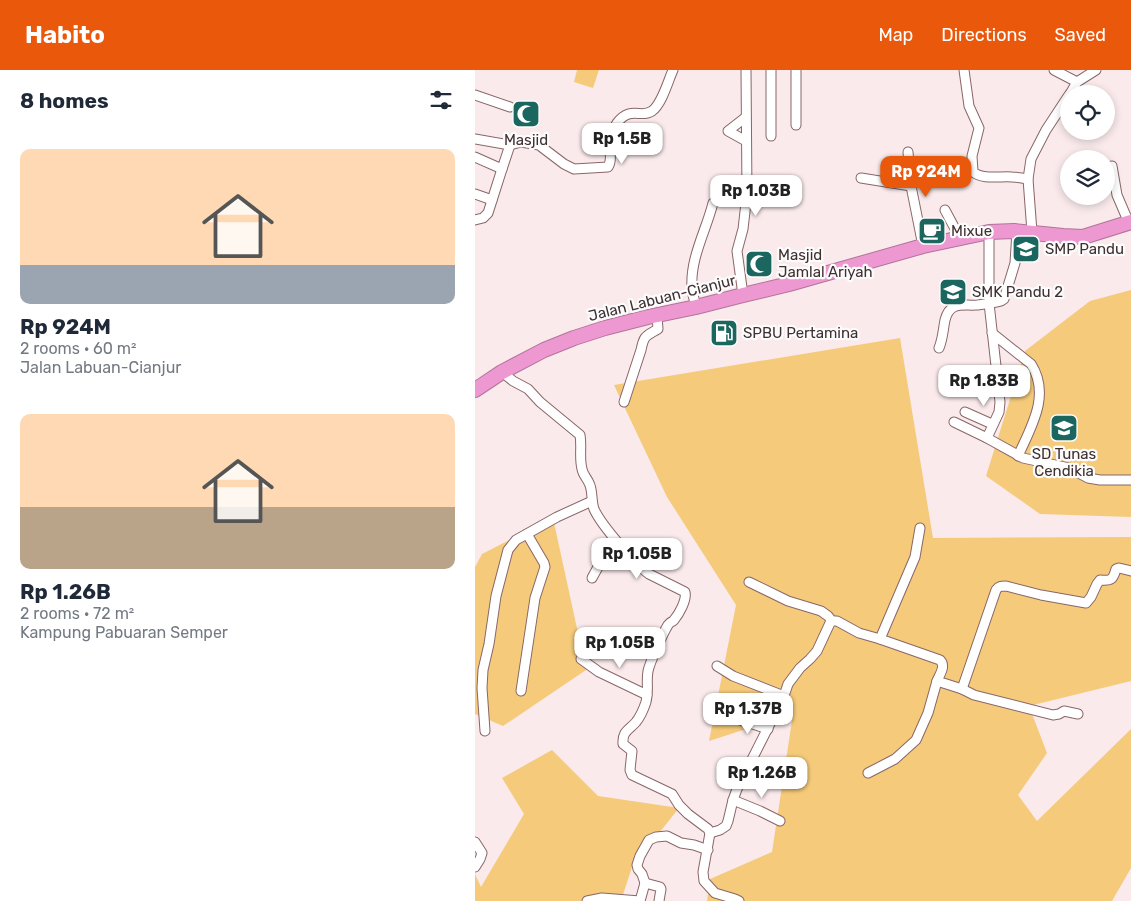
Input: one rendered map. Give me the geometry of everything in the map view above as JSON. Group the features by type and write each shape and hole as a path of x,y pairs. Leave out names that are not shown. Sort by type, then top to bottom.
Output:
{"highway":[{"name":"Jalan Labuan-Cianjur","path":"475,390 502,372 544,350 573,338 648,317 789,284 923,246 989,232 1017,231 1083,237 1130,223"}],"street":[{"path":"475,139 511,145 521,142 539,145 564,164 574,169 608,167 611,162 611,135 617,123 622,118 635,112 643,114 653,111 659,104 673,70"},
{"path":"743,295 737,252 743,229 747,194 746,70"},
{"path":"771,70 771,136"},
{"path":"796,70 796,125"},
{"path":"963,70 969,106 979,128 973,156 973,172 990,177 1028,179"},
{"path":"1054,70 1077,82"},
{"path":"1075,85 1096,70"},
{"path":"475,95 510,107"},
{"path":"1032,232 1028,179 1031,158 1045,130 1060,108"},
{"path":"746,118 728,131 746,141"},
{"path":"475,220 483,218 487,213 511,145"},
{"path":"908,152 911,186 923,246"},
{"path":"475,157 501,169"},
{"path":"861,178 911,186"},
{"path":"1115,183 1117,195 1130,223"},
{"path":"475,194 492,200"},
{"path":"696,307 692,288 694,267 699,244 713,203"},
{"path":"945,210 960,238"},
{"path":"939,348 943,339 945,319 952,308 958,304 978,305 1001,301 1004,298 1015,263 1017,231"},
{"path":"987,438 999,412 1000,402 989,303 989,232"},
{"path":"624,402 643,341 646,336 658,329 657,316"},
{"path":"992,333 1031,364 1039,382 1039,405 1018,456"},
{"path":"502,372 513,381 528,389 540,402 580,434 582,470 590,485 592,501 598,515 623,549 644,570 684,591 686,594 678,614 668,626 649,666 649,686 646,701 635,723 626,730 622,740 624,746 633,753 630,773 672,794 687,814 711,833 703,872 704,881 714,897 735,898 739,901"},
{"path":"965,412 992,424"},
{"path":"954,422 1018,456 1032,461 1069,468 1088,478 1131,480"},
{"path":"485,731 482,688 483,670 496,596 508,550 515,541 527,534 557,517 592,501"},
{"path":"880,639 915,557 920,528"},
{"path":"521,691 535,598 545,567 527,534"},
{"path":"592,578 598,567 623,549"},
{"path":"962,689 996,590 999,587 1006,586 1086,603 1100,580 1110,580 1113,578 1116,569 1119,568 1131,571"},
{"path":"749,582 788,601 821,611 832,621 859,633 942,661 943,666 917,740 895,759 868,773"},
{"path":"711,833 726,826 733,800 785,696 788,684 800,668 817,651 827,626 832,621"},
{"path":"581,659 599,672 647,695"},
{"path":"717,666 733,676 785,696"},
{"path":"937,680 974,695 1048,714 1067,711 1078,714"},
{"path":"734,718 768,729"},
{"path":"733,800 780,821"},
{"path":"587,901 611,898 640,901 645,883 643,874 637,865 649,840 653,838 667,836 681,843 708,850"},
{"path":"475,842 482,853 475,868"},
{"path":"645,883 660,887 659,901"}],"shaded area":[{"path":"577,70 599,70 593,88 574,82"},
{"path":"1131,290 1131,517 1040,514 986,476 1025,351 1090,301"},
{"path":"900,338 933,538 1131,537 1131,681 1029,706 1047,753 1018,795 1037,821 1131,729 1131,868 1112,901 707,901 710,879 772,852 793,714 709,741 736,605 667,497 614,385"},
{"path":"553,518 586,670 503,726 475,714 475,567 482,554"},
{"path":"552,750 598,796 679,808 632,867 621,901 475,901 475,874 481,887 524,814 502,778"}],"place":[{"name":"Masjid","path":"526,114"},
{"name":"Mixue","path":"932,231"},
{"name":"SMP Pandu","path":"1026,249"},
{"name":"Masjid Jamlal Ariyah","path":"759,264"},
{"name":"SMK Pandu 2","path":"953,292"},
{"name":"SPBU Pertamina","path":"724,333"},
{"name":"SD Tunas Cendikia","path":"1064,428"}]}
